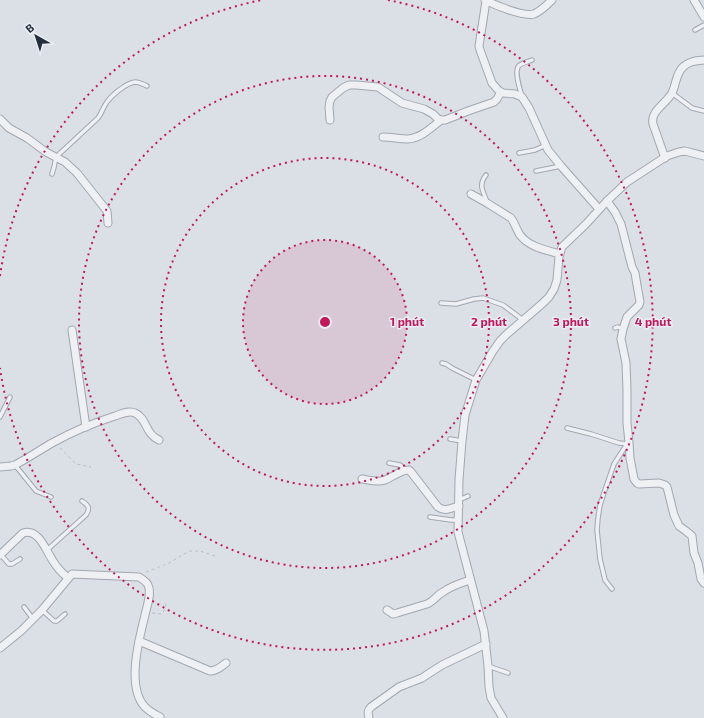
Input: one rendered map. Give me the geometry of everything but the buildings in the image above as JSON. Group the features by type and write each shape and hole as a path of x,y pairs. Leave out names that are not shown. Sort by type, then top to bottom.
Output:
{"street":[{"path":"548,1 537,12 526,15 506,9 486,0 479,46 492,83 503,94 515,94 522,97 529,108 546,145 561,166 599,209"},
{"path":"694,0 704,17"},
{"path":"665,158 652,121 653,115 666,102 672,93 682,68 689,63 704,60"},
{"path":"330,120 329,107 332,97 349,85 356,85 375,86 380,88 402,103 424,109 441,120"},
{"path":"383,137 408,139 416,137 441,120 445,120 494,102 501,92"},
{"path":"0,119 9,128 27,138 46,152 65,162 77,173 107,212 108,223"},
{"path":"503,718 491,698 484,630 458,532 462,441 465,415 476,380 493,350 500,341 543,303 554,289 558,280 560,254 562,248 607,201 627,182 665,158 683,151 704,156"},
{"path":"471,194 511,218 519,234 532,245 560,254"},
{"path":"607,201 621,224 640,298 639,305 627,317 621,339 626,363 628,444 634,479 639,484 660,483 665,485 679,526 692,536 694,553 698,563 701,579 704,583"},
{"path":"72,330 86,426"},
{"path":"0,467 15,465 54,442 86,426 122,414 133,412 138,414 142,419 152,436 159,440"},
{"path":"362,479 382,481 406,470 411,472 440,509 447,510 459,503"},
{"path":"0,555 20,535 27,532 30,533 39,538 52,561 68,578"},
{"path":"0,648 21,631 42,610 72,574 139,577 148,585 149,596 139,641 135,673 139,698 145,708 160,717"},
{"path":"387,610 393,614 397,614 431,603 445,590 470,580"},
{"path":"139,641 210,671 213,671 226,663"},
{"path":"370,718 367,712 368,710 394,690 422,678 442,665 486,644"}],"lane":[{"path":"695,30 704,25"},
{"path":"522,97 517,69 520,65 532,60"},
{"path":"52,174 56,157 100,116 107,101 121,88 135,82 147,86"},
{"path":"672,93 692,108 704,111"},
{"path":"519,154 535,150 546,145"},
{"path":"536,171 561,166"},
{"path":"486,175 482,179 481,184 487,203"},
{"path":"441,303 456,304 483,298 503,305 523,320"},
{"path":"615,328 618,327 623,329"},
{"path":"442,363 476,380"},
{"path":"0,417 10,397"},
{"path":"567,428 619,443 628,444 614,464 600,505 598,518 597,530 600,559 605,580 612,589"},
{"path":"450,439 462,441"},
{"path":"389,463 400,466 406,470"},
{"path":"15,465 36,491 51,497"},
{"path":"459,503 468,496"},
{"path":"47,550 89,511 86,504 82,501"},
{"path":"430,517 458,520"},
{"path":"0,555 9,564 12,564 20,559"},
{"path":"24,607 33,619"},
{"path":"42,610 54,621 57,621 65,614"},
{"path":"488,666 508,673"}],"path":[{"path":"54,442 76,464 91,467"},
{"path":"139,577 148,570 169,563 189,551 200,551 218,557"},
{"path":"146,612 161,614 164,611 166,603"}]}
